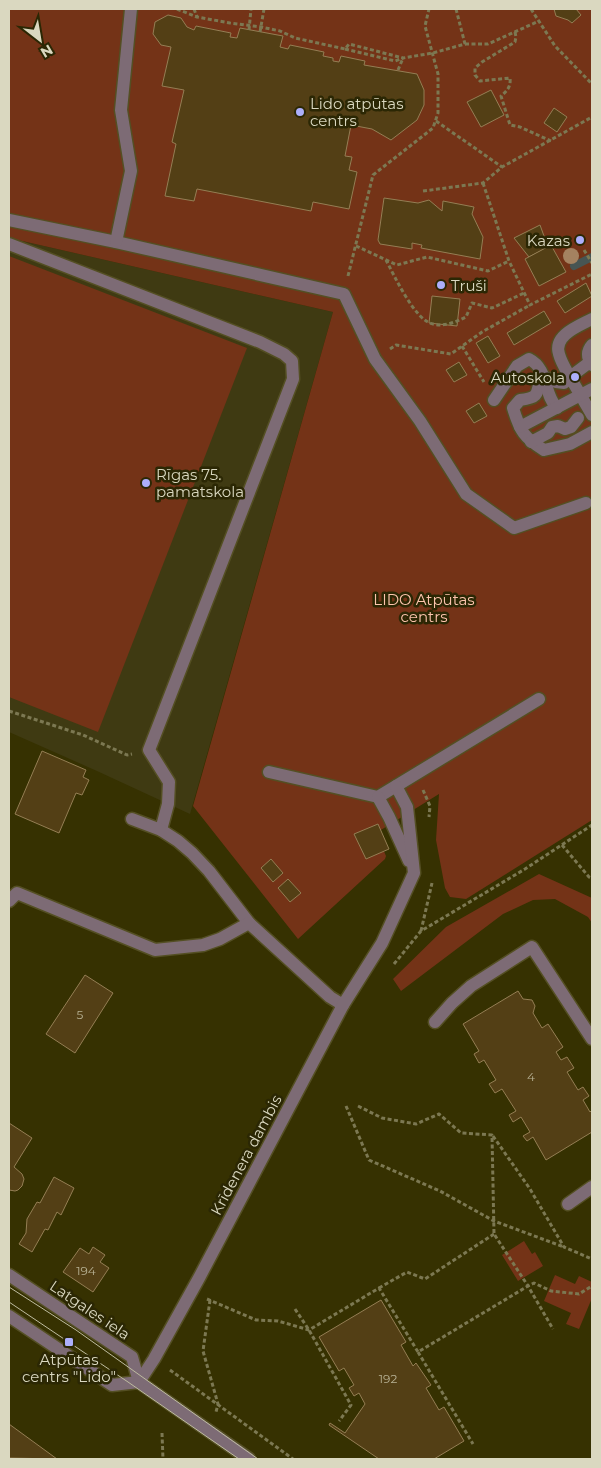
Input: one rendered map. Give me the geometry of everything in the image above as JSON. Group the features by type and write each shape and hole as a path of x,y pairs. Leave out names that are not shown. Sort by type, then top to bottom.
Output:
{"street":[{"path":"116,242 131,171 121,110 131,9"},
{"path":"9,220 116,242 344,294 375,359 420,421 466,494 514,528 586,503"},
{"path":"9,244 260,342 284,354 292,361 292,379 149,750 169,782 168,804 161,830"},
{"path":"592,337 588,321 565,334 558,345 558,354 567,380 581,395 592,415"},
{"path":"544,377 556,382 567,380 591,364 587,352 592,345"},
{"path":"494,400 517,366 529,359 536,363 557,408"},
{"path":"544,377 540,380 536,396 520,400 513,408 520,427 531,442 544,450 570,444 590,433 578,418"},
{"path":"520,427 581,395"},
{"path":"531,442 548,433 552,427 558,426 565,429 571,427 578,418 581,395"},
{"path":"269,772 378,797 539,698"},
{"path":"396,786 407,807 414,873"},
{"path":"378,797 414,873"},
{"path":"132,819 161,830 192,852 249,923 343,1006"},
{"name":"Krīdenera dambis","path":"139,1382 200,1278 343,1006 382,943 414,873"},
{"path":"9,901 17,893 155,950 204,945 220,939 249,923"},
{"path":"435,1022 452,1002 471,986 532,947 592,1039"},
{"path":"568,1204 592,1187"},
{"name":"Latgales iela","path":"9,1275 132,1357 139,1382"},
{"path":"9,1316 112,1385 139,1382 249,1459"}],"path":[{"path":"177,9 197,16 249,28 261,27 280,31 295,38 395,61 403,58 433,54 465,44 488,44 539,21"},
{"path":"194,9 197,16"},
{"path":"249,28 251,9"},
{"path":"260,32 264,9"},
{"path":"344,294 374,175 433,128 436,120 438,113 438,74 425,26 429,9"},
{"path":"456,9 465,44"},
{"path":"531,9 555,46 592,84"},
{"path":"514,32 515,42 482,62 475,68 475,75 480,81 510,78 508,90 501,96 510,125 520,127 551,141"},
{"path":"398,70 403,58"},
{"path":"423,191 483,183 502,167 592,117"},
{"path":"436,120 502,167"},
{"path":"483,183 509,260 530,305"},
{"path":"356,246 397,265 427,257 488,271 509,260"},
{"path":"584,250 592,262"},
{"path":"386,260 399,287 420,317 432,324 450,324 466,317 472,303 492,308 524,293"},
{"path":"375,359 396,345 451,354 482,332 592,274"},
{"path":"9,711 83,735 127,755 149,750"},
{"path":"460,909 592,825"},
{"path":"562,845 589,877 592,878"},
{"path":"346,1106 368,1160 440,1191 494,1221 592,1259"},
{"path":"358,1106 382,1118 416,1124 439,1114 461,1133 492,1135"},
{"path":"492,1135 494,1234 553,1329"},
{"path":"492,1135 530,1190 564,1247"},
{"path":"202,1297 256,1320 278,1320 309,1330 407,1272 426,1279 494,1234"},
{"path":"418,1352 534,1283 551,1290 579,1294 592,1286"},
{"path":"379,1288 473,1444"},
{"path":"210,1300 203,1351 218,1404"},
{"path":"295,1309 309,1330 351,1405 339,1420"},
{"path":"165,1367 293,1459"},
{"path":"162,1433 163,1459"}],"shaded area":[{"name":"Rīgas 75. pamatskola","path":"9,238 333,312 190,814 9,732"}],"green space":[{"name":"LIDO Atpūtas centrs","path":"9,9 592,9 592,820 466,899 450,897 445,888 436,840 439,794 376,833 386,856 385,859 298,939 193,806 333,312 9,238"},
{"path":"9,256 247,348 98,732 9,697"},
{"path":"539,874 592,898 592,923 588,917 555,899 533,900 503,914 401,991 393,979 446,927"},
{"path":"524,1241 532,1254 535,1252 543,1266 518,1281 502,1255"},
{"path":"555,1275 575,1284 579,1276 592,1282 592,1298 579,1329 566,1324 571,1313 544,1301"}],"building":[{"path":"554,9 576,9 581,15 572,23 556,16"},
{"name":"Lido atpūtas centrs","path":"168,15 181,18 187,27 194,30 196,26 231,33 230,37 237,38 240,28 283,36 280,47 288,49 290,45 324,52 323,56 333,58 333,61 339,62 341,56 365,61 364,65 417,74 424,90 424,105 417,120 391,140 372,129 351,125 345,156 352,157 349,170 357,172 349,209 313,202 311,211 197,189 194,201 165,196 176,144 172,142 184,90 162,86 171,47 161,45 153,34 155,22"},
{"path":"491,90 504,115 481,127 467,102"},
{"path":"554,108 567,117 557,132 544,123"},
{"path":"384,198 418,203 429,200 442,211 443,201 474,207 472,214 483,237 480,259 421,248 422,245 412,243 412,249 380,244 378,240"},
{"path":"540,225 548,247 529,257 514,238"},
{"path":"551,245 566,272 539,286 525,259"},
{"path":"586,283 592,296 565,313 557,301"},
{"path":"432,296 460,299 457,326 429,323"},
{"path":"544,311 551,323 514,345 507,333"},
{"path":"488,336 500,356 488,363 476,343"},
{"path":"459,362 467,375 454,382 446,370"},
{"path":"479,403 487,416 474,423 466,411"},
{"path":"42,751 86,770 83,777 89,780 82,795 76,793 59,833 15,814"},
{"path":"378,824 389,849 366,859 354,834"},
{"path":"271,859 283,873 273,882 261,868"},
{"path":"288,879 301,893 290,902 278,888"},
{"path":"85,975 113,993 75,1053 46,1034"},
{"path":"518,991 523,999 532,1000 535,1006 533,1013 542,1028 548,1024 563,1047 556,1052 561,1060 567,1057 574,1068 567,1072 578,1090 583,1087 589,1096 583,1100 590,1112 592,1110 592,1132 546,1160 533,1137 527,1141 523,1136 530,1132 521,1117 513,1122 509,1115 516,1111 502,1089 495,1093 489,1084 496,1080 484,1060 479,1063 474,1054 479,1051 463,1024"},
{"path":"9,1123 32,1138 14,1167 22,1174 24,1179 22,1186 15,1191 9,1190"},
{"path":"54,1177 74,1188 61,1215 57,1212 48,1230 45,1229 32,1252 19,1244 26,1233 27,1219 37,1202 40,1203"},
{"path":"93,1247 105,1255 100,1262 109,1268 93,1292 63,1272 80,1248 89,1254"},
{"path":"381,1300 406,1342 401,1345 413,1366 416,1363 431,1385 426,1388 439,1410 444,1407 464,1441 434,1459 379,1459 329,1425 330,1423 345,1433 365,1404 359,1393 354,1396 349,1388 354,1385 344,1368 339,1371 319,1337"},
{"path":"9,1424 57,1459 9,1458"}],"waterway":[{"path":"574,266 592,257"}],"tram line":[{"path":"9,1287 76,1330 258,1459"},
{"path":"9,1302 239,1459"}],"place":[{"name":"Lido atpūtas centrs","path":"300,112"},
{"name":"Kazas","path":"580,240"},
{"name":"Truši","path":"441,285"},
{"name":"Autoskola","path":"575,377"},
{"name":"Rīgas 75. pamatskola","path":"146,483"},
{"name":"Atpūtas centrs \"Lido\"","path":"69,1342"}]}
